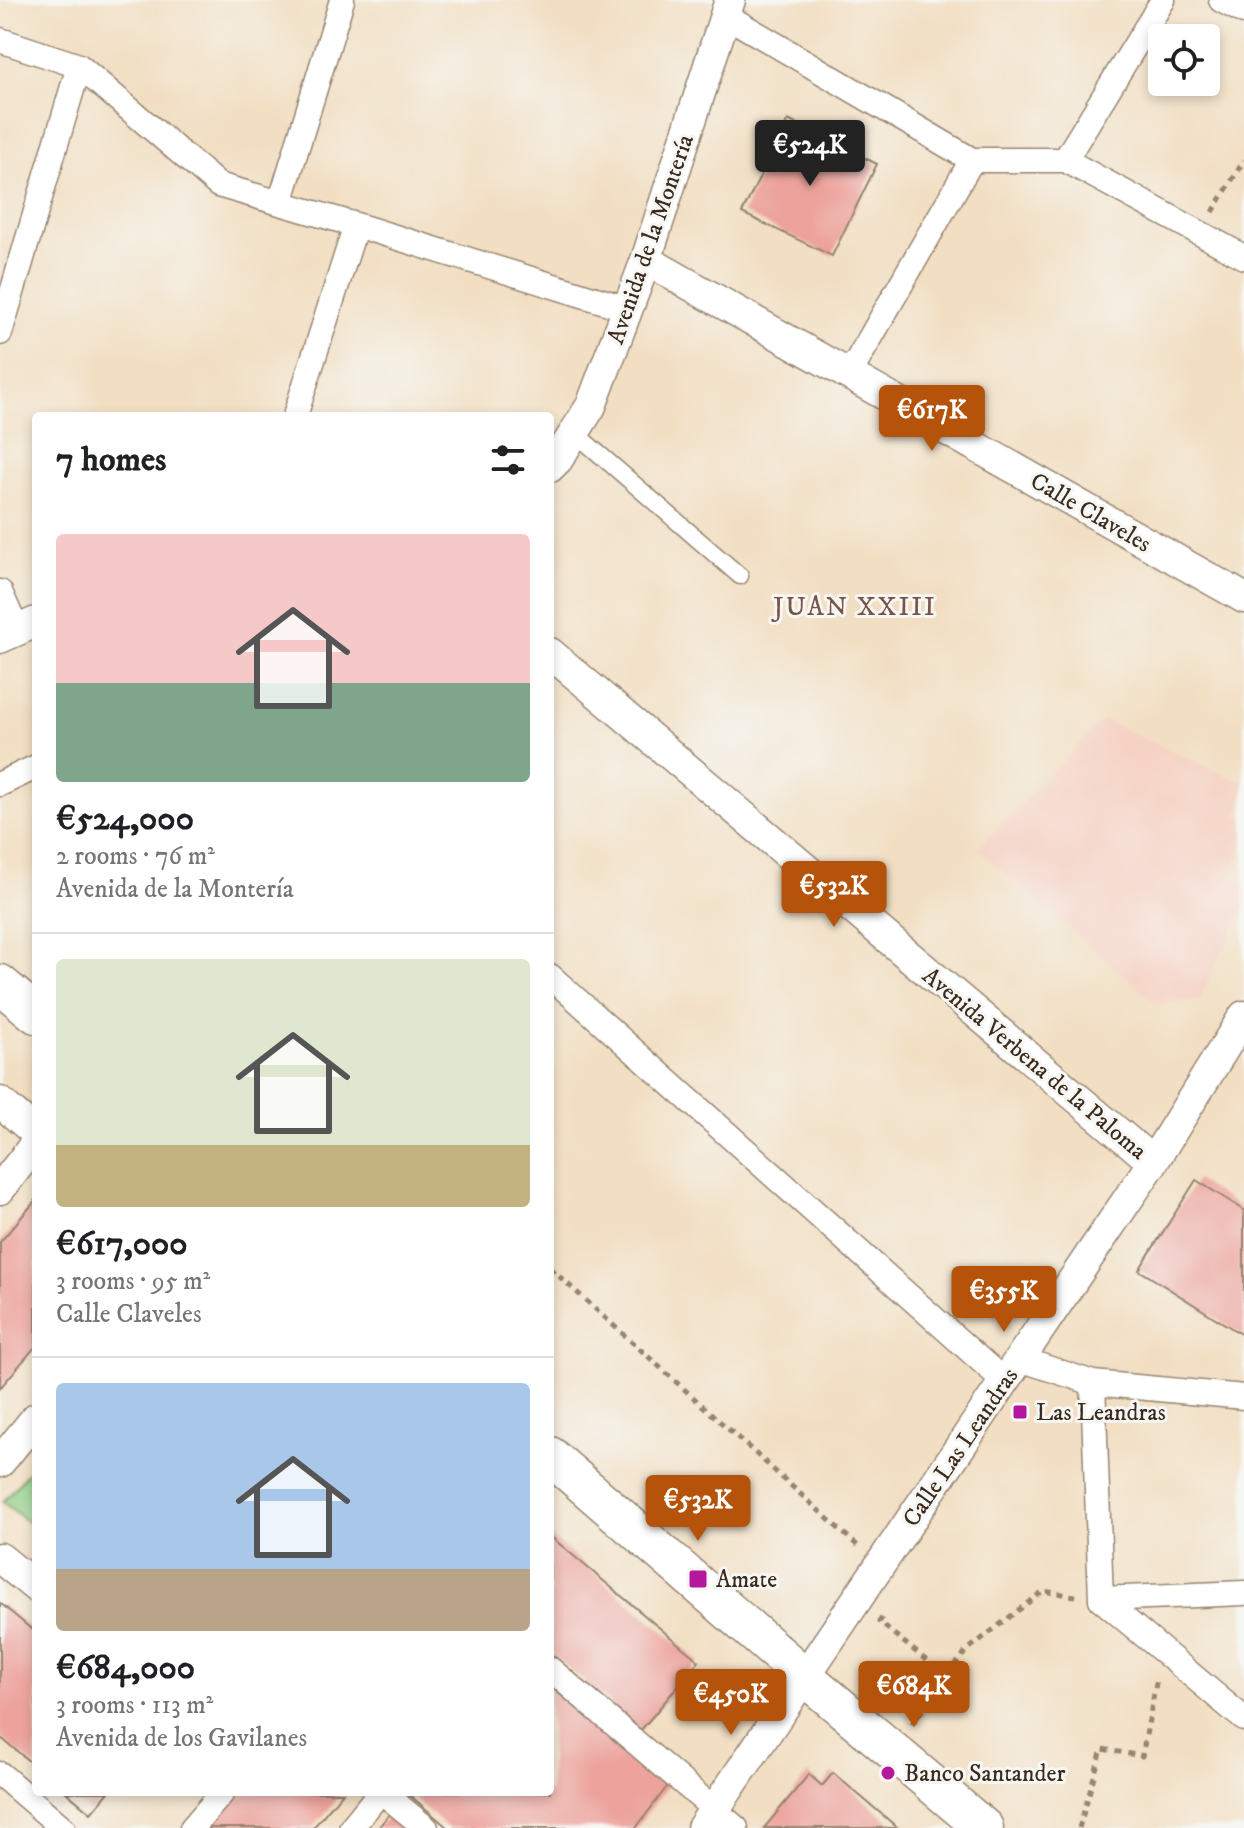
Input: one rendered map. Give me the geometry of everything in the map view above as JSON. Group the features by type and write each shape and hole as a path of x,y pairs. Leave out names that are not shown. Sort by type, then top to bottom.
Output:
{"street":[{"path":"280,203 342,0"},
{"path":"1065,160 1163,0"},
{"path":"1221,0 1244,12"},
{"path":"727,8 972,160 1065,160 1244,257"},
{"name":"Avenida de la Montería","path":"554,463 591,406 628,309 727,8"},
{"path":"0,40 79,66 218,185 628,309"},
{"path":"0,333 79,66"},
{"path":"849,375 972,160"},
{"path":"296,412 356,225"},
{"name":"Calle Claveles","path":"646,260 1244,598"},
{"path":"0,592 18,630"},
{"name":"Avenida Verbena de la Paloma","path":"554,656 1153,1162"},
{"path":"0,784 32,769"},
{"path":"554,979 1012,1370 1093,1383 1244,1397"},
{"path":"0,984 32,1011"},
{"name":"Calle Las Leandras","path":"718,1822 805,1677 1153,1162 1244,1016"},
{"path":"0,1102 32,1130"},
{"path":"0,1189 32,1148"},
{"path":"1093,1383 1101,1599 1244,1719"},
{"path":"0,1462 32,1423"},
{"path":"554,1459 984,1828"},
{"path":"0,1558 32,1584"},
{"path":"1101,1599 1244,1593"},
{"path":"554,1673 718,1822"},
{"path":"0,1774 63,1828"},
{"path":"192,1828 220,1796"},
{"path":"351,1828 378,1796"},
{"path":"386,1796 426,1828"}],"lane":[{"path":"575,433 740,576"}],"path":[{"path":"1201,234 1244,160"},
{"path":"554,1272 880,1565"},
{"path":"892,1751 966,1651 1043,1591 1101,1599"},
{"path":"887,1610 879,1622 947,1677"},
{"path":"1079,1828 1102,1749 1142,1756 1162,1651"}],"shaded area":[{"path":"1103,720 1244,783 1244,796 1236,816 1244,819 1244,844 1231,876 1244,884 1244,907 1199,1000 1157,1004 977,849"}],"green space":[{"path":"32,1467 32,1526 3,1502"}],"building":[{"path":"788,120 877,164 832,256 742,213"},
{"path":"1196,1180 1244,1210 1244,1336 1139,1270"},
{"path":"32,1205 32,1351 0,1388 0,1242"},
{"path":"554,1539 699,1661 641,1730 554,1656"},
{"path":"0,1603 32,1630 32,1764 0,1737"},
{"path":"554,1689 669,1784 636,1828 448,1828 411,1796 554,1796"},
{"path":"833,1773 898,1828 764,1828 809,1774 822,1786"},
{"path":"71,1796 106,1796 91,1813"},
{"path":"234,1796 340,1796 313,1828 206,1828"},
{"path":"393,1810 414,1828 378,1828"}],"place":[{"name":"Las Leandras","path":"1020,1412"},
{"name":"Amate","path":"698,1579"},
{"name":"Banco Santander","path":"888,1773"}],"district":[{"name":"JUAN XXIII","path":"855,606"}]}
